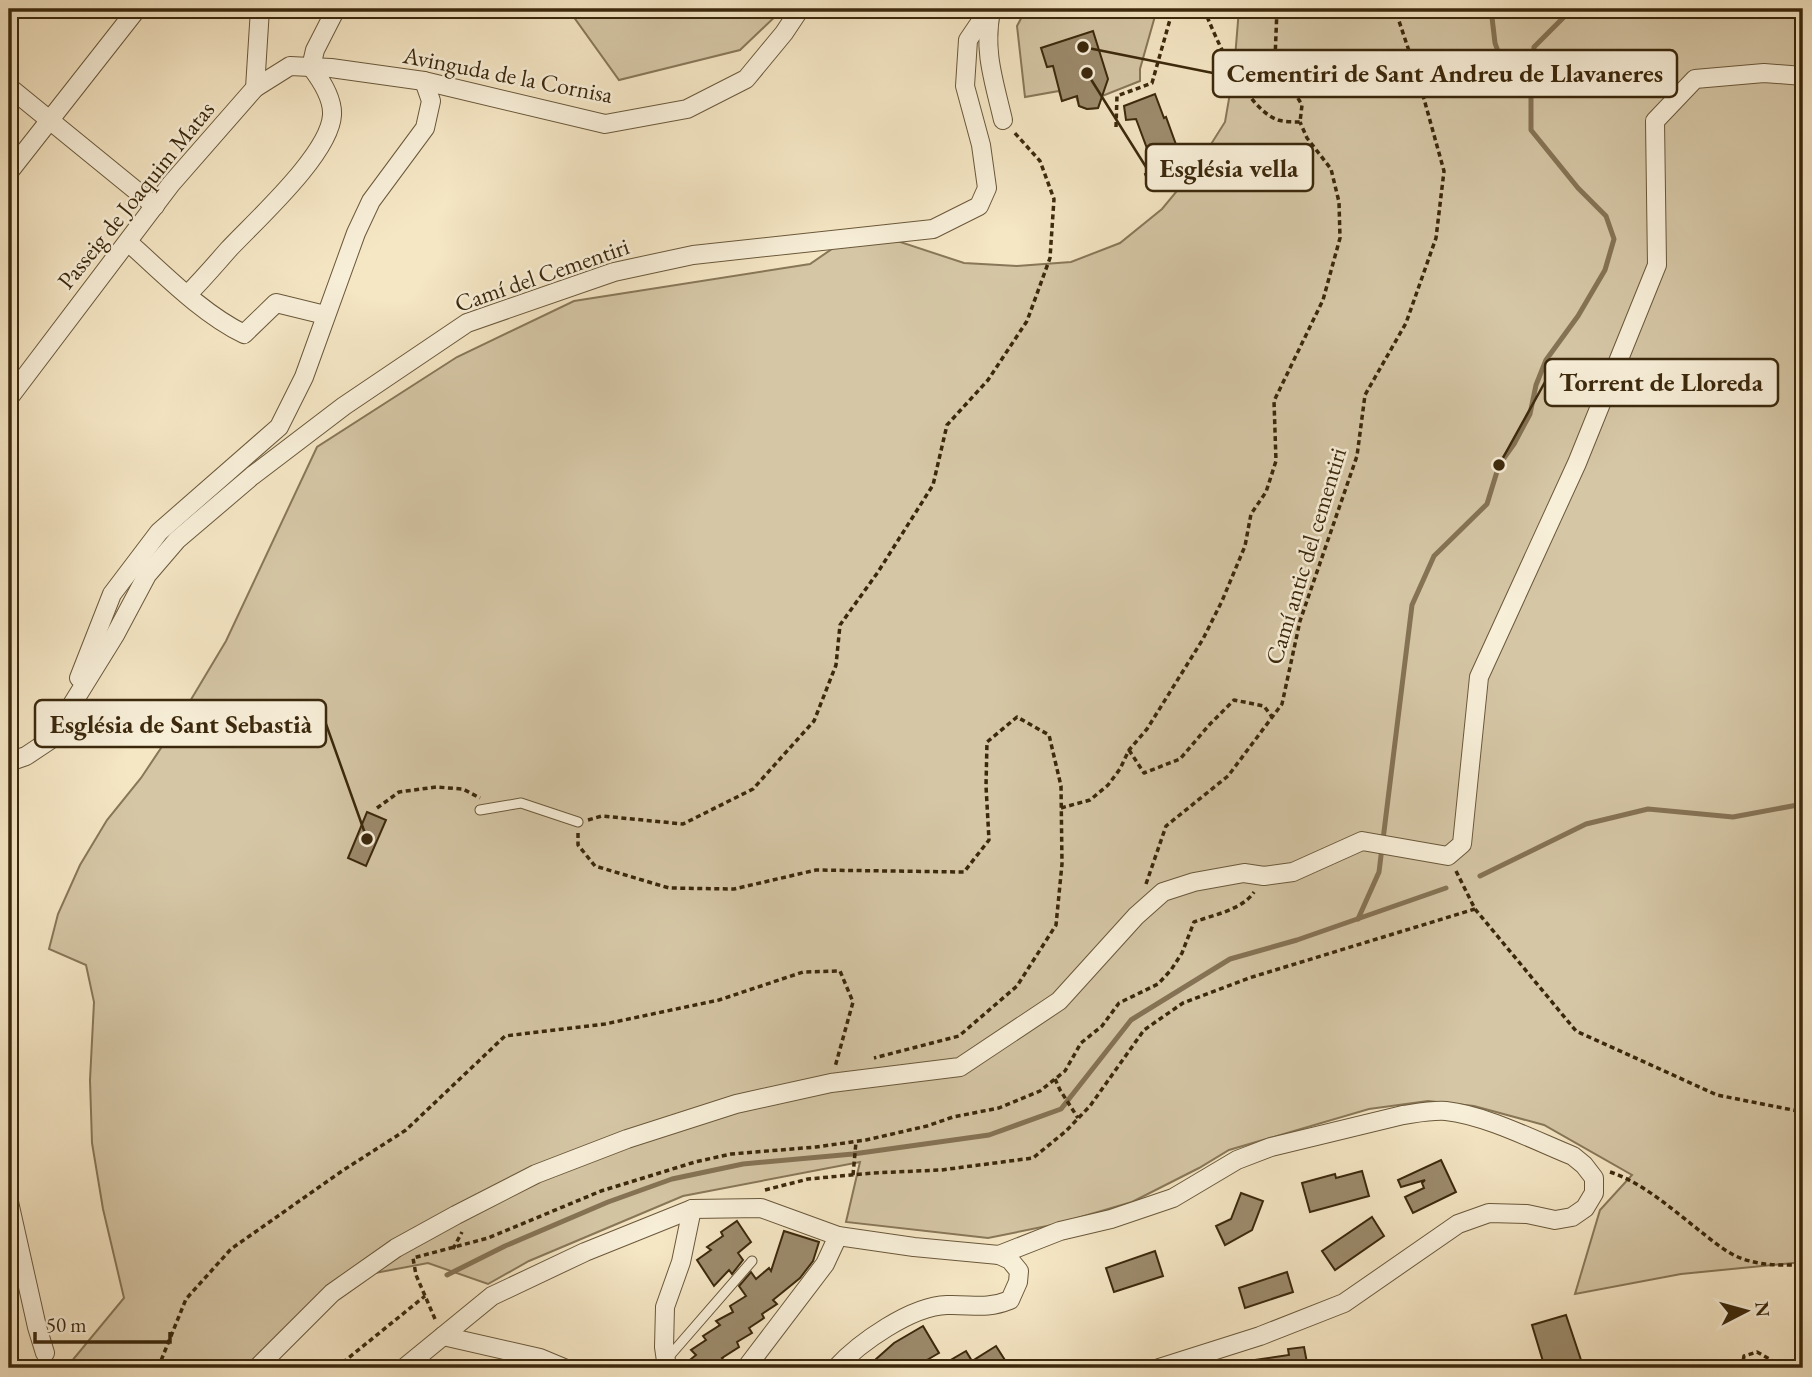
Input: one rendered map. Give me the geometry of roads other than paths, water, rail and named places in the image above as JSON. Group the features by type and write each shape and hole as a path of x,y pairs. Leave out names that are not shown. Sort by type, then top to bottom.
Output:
{"street":[{"path":"9,172 137,9"},
{"path":"255,88 260,9"},
{"path":"188,294 268,212 329,134 332,113 323,83 311,67 315,50 336,9"},
{"name":"Avinguda de la Cornisa","path":"255,88 290,66 311,67 424,81 605,124 687,109 746,79 800,9"},
{"path":"990,9 987,33 990,68 1003,120"},
{"name":"Camí del Cementiri","path":"9,762 26,756 50,740 115,635 147,575 177,540 252,475 344,406 467,323 614,272 693,256 933,229 979,206 988,188 981,145 965,86 968,40 990,9"},
{"path":"257,1368 332,1293 396,1248 536,1174 627,1139 736,1104 831,1083 960,1067 1059,1001 1136,916 1163,891 1194,881 1244,873 1265,876 1293,873 1362,841 1448,856 1462,844 1479,677 1577,463 1657,265 1655,121 1696,79 1764,73 1803,76"},
{"path":"66,714 112,594 159,533 279,427 304,377 325,314 371,201 425,128 431,100 424,81"},
{"path":"9,87 155,206"},
{"name":"Passeig de Joaquim Matas","path":"9,398 155,206 255,88"},
{"path":"128,242 170,281 227,326 244,334 276,303 325,314"},
{"path":"999,1255 1060,1231 1111,1219 1173,1198 1237,1160 1271,1147 1403,1115 1444,1111 1469,1116 1573,1156 1594,1178 1594,1193 1585,1208 1572,1217 1555,1220 1527,1214 1489,1213 1458,1224 1344,1303 1260,1336 1159,1368"},
{"path":"9,1202 45,1353"},
{"path":"404,1368 492,1296 585,1252 692,1209 761,1208 838,1236 999,1255 1010,1260 1019,1271 1018,1282 1010,1300 994,1307 945,1305 918,1312 889,1326 836,1368"},
{"path":"666,1364 665,1307 681,1262 692,1209"},
{"path":"746,1368 825,1264 838,1236"},
{"path":"443,1336 540,1358 564,1368"}],"lane":[{"path":"480,810 521,803 578,822"},
{"path":"666,1364 752,1261"}],"waterway":[{"path":"1358,919 1379,872 1412,605 1434,556 1487,504 1499,465 1530,414 1536,385 1546,360 1578,316 1605,270 1614,239 1606,216 1578,188 1531,130 1531,84 1504,68 1495,43 1491,9"},
{"path":"1531,84 1534,47 1572,9"},
{"path":"1480,876 1586,824 1648,809 1733,817 1803,804"},
{"path":"447,1275 505,1246 608,1202 672,1179 743,1164 853,1154 989,1135 1061,1109 1131,1020 1230,959 1297,940 1446,888"}],"place":[{"name":"Cementiri de Sant Andreu de Llavaneres","path":"1083,47"},
{"name":"Església vella","path":"1087,73"},
{"name":"Torrent de Lloreda","path":"1499,465"},
{"name":"Església de Sant Sebastià","path":"367,839"}]}
